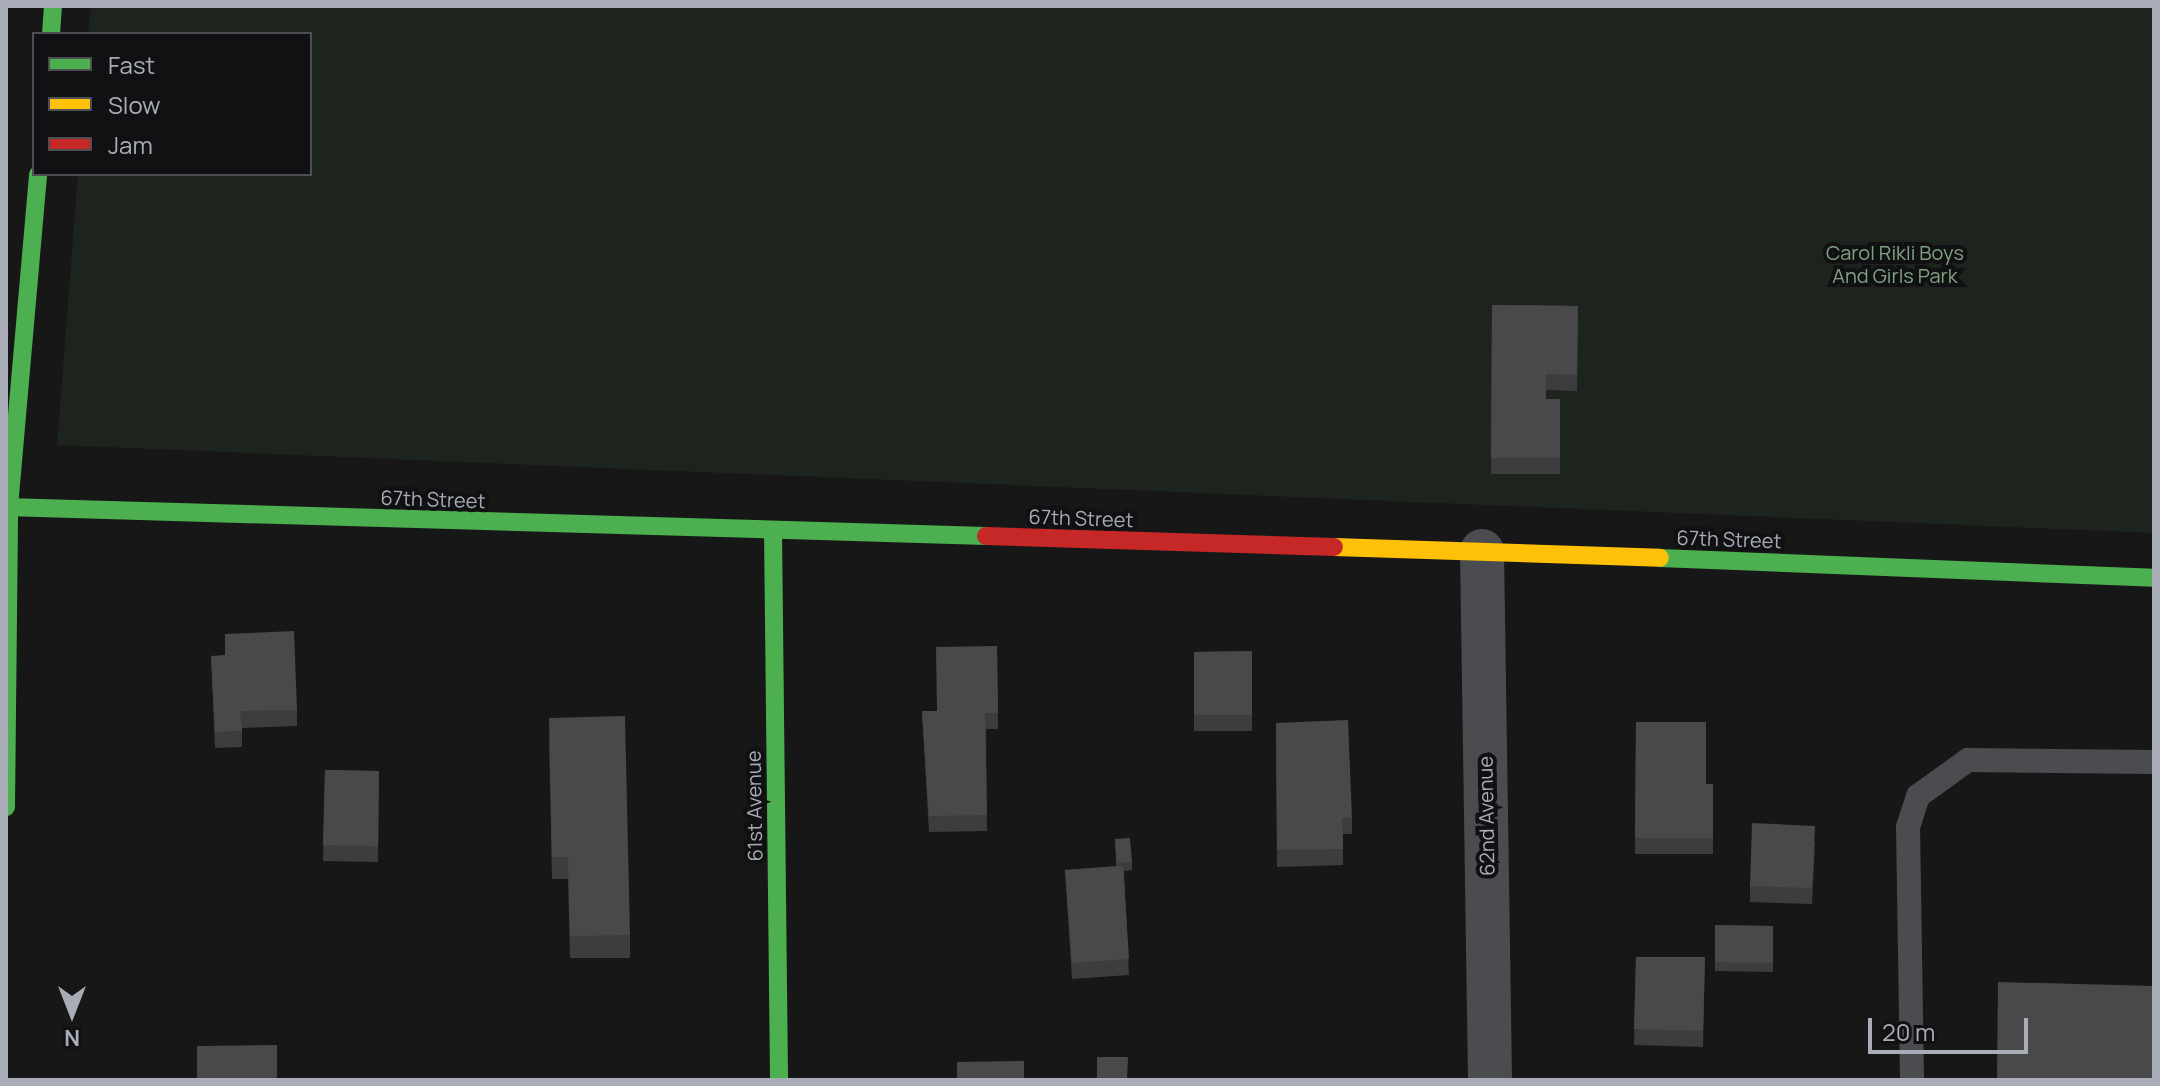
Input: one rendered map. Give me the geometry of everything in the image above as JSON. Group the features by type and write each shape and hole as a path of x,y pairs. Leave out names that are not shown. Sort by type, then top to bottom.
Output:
{"street":[{"path":"51,32 53,6"},
{"path":"6,807 7,507 38,176"},
{"name":"67th Street","path":"7,507 1482,551 2154,578"},
{"name":"61st Avenue","path":"773,531 779,1080"},
{"name":"62nd Avenue","path":"1482,551 1490,1080"}],"lane":[{"path":"1912,1080 1908,827 1918,796 1968,760 2154,762"}],"green space":[{"name":"Carol Rikli Boys And Girls Park","path":"91,6 2154,6 2154,533 57,445 78,176 312,176 312,32 88,32"}],"building":[{"path":"1492,305 1578,306 1577,375 1546,374 1546,399 1560,399 1560,458 1491,458"},
{"path":"294,631 297,710 240,711 242,731 215,732 211,656 225,655 225,634"},
{"path":"997,646 998,713 985,713 987,815 929,816 922,711 937,711 936,647"},
{"path":"1252,651 1252,715 1194,715 1194,652"},
{"path":"625,716 630,935 570,936 568,857 552,857 549,718"},
{"path":"1348,720 1352,818 1342,818 1343,849 1277,850 1276,723"},
{"path":"1636,722 1706,722 1706,784 1713,784 1713,838 1635,838"},
{"path":"325,770 379,771 378,846 323,845"},
{"path":"1752,823 1815,826 1812,888 1750,886"},
{"path":"1130,838 1132,862 1117,863 1115,839"},
{"path":"1123,866 1129,959 1072,963 1065,870"},
{"path":"1715,925 1773,926 1773,963 1715,962"},
{"path":"1636,957 1705,957 1703,1031 1634,1029"},
{"path":"1998,982 2154,986 2154,1080 1997,1080"},
{"path":"277,1045 277,1080 197,1080 197,1046"},
{"path":"1097,1057 1128,1057 1127,1080 1097,1080"},
{"path":"1024,1061 1024,1080 957,1080 957,1062"}],"traffic: fast":[{"path":"51,32 53,6"},
{"path":"6,807 9,507 38,176"},
{"path":"6,507 986,536"},
{"path":"773,531 779,1080"},
{"path":"1660,558 2154,578"}],"traffic: slow":[{"path":"1334,547 1660,558"}],"traffic: jam":[{"path":"986,536 1334,547"}]}
